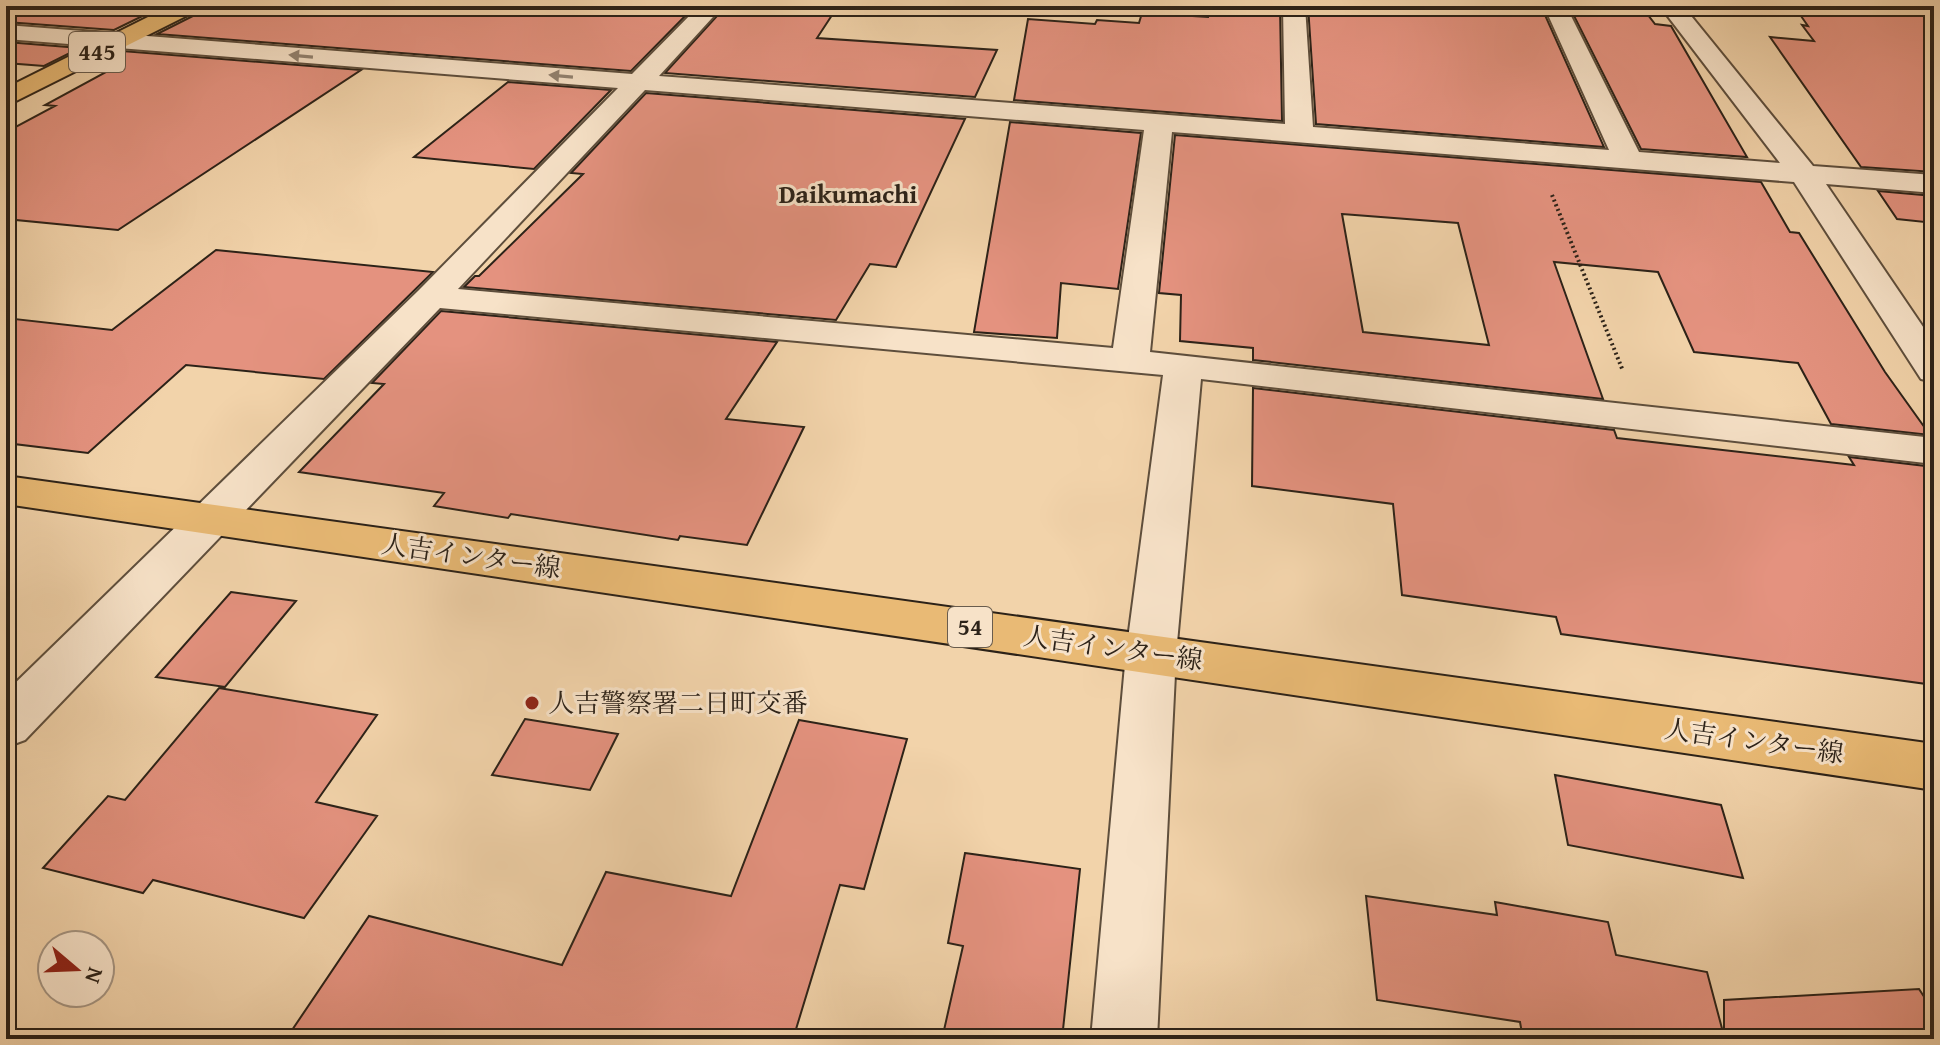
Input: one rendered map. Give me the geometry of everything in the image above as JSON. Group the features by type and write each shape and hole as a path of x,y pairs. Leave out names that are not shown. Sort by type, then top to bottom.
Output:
{"main road":[{"name":"445","path":"6,98 188,6"},
{"name":"人吉インター線","path":"6,490 1934,767"}],"street":[{"path":"6,725 431,297 712,6"},
{"path":"1294,6 1299,134"},
{"path":"1555,6 1628,160"},
{"path":"1671,6 1804,174 1934,371"},
{"path":"6,32 1934,184"},
{"path":"1130,361 1159,123"},
{"path":"431,297 1183,366 1934,451"},
{"path":"1124,1039 1151,654 1183,366"}],"path":[{"path":"1535,153 1641,418"}],"building":[{"path":"6,6 163,6 114,30 6,22"},
{"path":"202,6 695,6 631,71 157,34 197,14"},
{"path":"726,6 838,6 817,38 997,50 975,97 665,73"},
{"path":"1209,6 1280,6 1282,121 1014,100 1028,19 1095,24 1097,20 1139,23 1142,13 1208,17"},
{"path":"1308,6 1541,6 1604,147 1316,124"},
{"path":"1569,6 1641,6 1655,24 1671,26 1747,157 1641,149"},
{"path":"1794,6 1934,6 1934,172 1861,167 1770,37 1814,41 1802,25 1808,26"},
{"path":"6,42 80,48 44,66 6,63"},
{"path":"122,51 361,70 118,230 6,219 6,132 55,106 45,105 108,71 87,69"},
{"path":"508,82 611,90 534,169 414,157"},
{"path":"646,93 965,119 896,267 870,264 836,320 464,287 583,174 571,173"},
{"path":"1010,122 1141,133 1118,289 1061,283 1057,338 974,332"},
{"path":"1175,135 1761,182 1790,232 1799,233 1885,372 1930,435 1831,424 1798,363 1694,352 1658,272 1554,262 1603,399 1253,360 1253,348 1180,341 1181,295 1159,293","holes":["1342,214 1458,223 1489,345 1363,332"]},
{"path":"1878,191 1934,196 1934,223 1897,219"},
{"path":"216,250 433,272 324,379 186,365 88,453 6,443 6,318 112,330"},
{"path":"441,311 777,342 726,419 804,427 747,545 680,536 678,540 511,514 508,518 434,506 444,493 299,472 384,384 372,383"},
{"path":"1253,388 1614,430 1617,438 1854,465 1849,457 1934,467 1934,685 1561,634 1556,617 1402,595 1393,504 1252,486"},
{"path":"231,592 296,601 225,687 156,677"},
{"path":"219,688 377,715 316,802 377,816 304,918 153,880 143,893 43,868 108,796 125,800"},
{"path":"525,719 618,734 590,790 492,775"},
{"path":"799,720 907,739 864,889 840,885 793,1039 286,1039 369,916 562,965 606,872 731,896"},
{"path":"1555,775 1721,805 1743,878 1568,845"},
{"path":"965,853 1080,869 1062,1039 942,1039 963,946 948,943"},
{"path":"1366,896 1497,915 1495,902 1608,922 1616,955 1707,972 1724,1036 1724,1000 1919,989 1934,1012 1934,1039 1523,1039 1520,1022 1377,1000"}],"place":[{"name":"人吉警察署二日町交番","path":"532,703"}],"district":[{"name":"Daikumachi","path":"848,194"}]}
